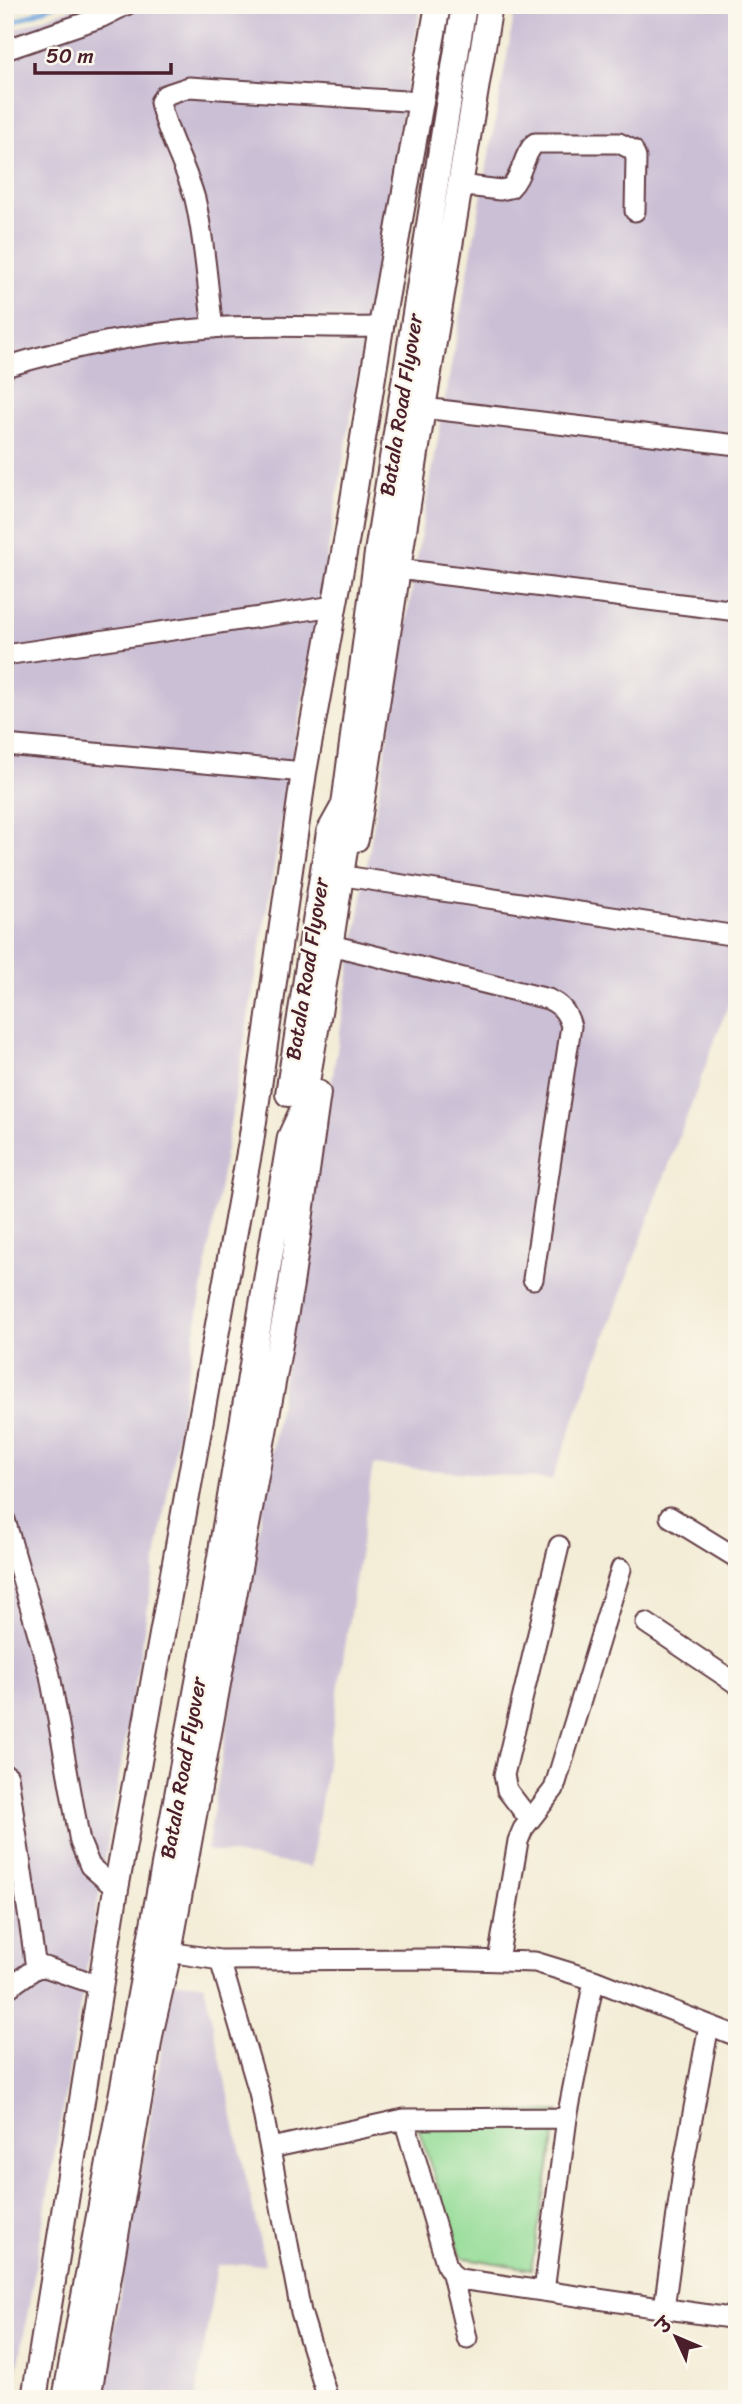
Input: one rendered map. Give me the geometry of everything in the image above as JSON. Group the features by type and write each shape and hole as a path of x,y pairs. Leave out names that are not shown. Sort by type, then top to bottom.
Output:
{"main road":[{"path":"34,2399 116,1889 250,1142 304,772 438,5"},
{"name":"Batala Road Flyover","path":"71,2398 209,1623 290,1136 285,1111 329,832 344,806 377,553 464,5"},
{"path":"71,2398 169,1952 291,1284 423,408 490,5"}],"street":[{"path":"5,50 102,17 126,5"},
{"path":"213,328 195,201 161,110 160,102 165,95 189,87 421,102"},
{"path":"460,185 500,190 510,188 517,179 526,153 535,143 619,143 633,150 636,158 635,211"},
{"path":"5,367 55,353 121,340 213,328 381,327"},
{"path":"423,408 737,445"},
{"path":"398,569 737,611"},
{"path":"5,655 334,606"},
{"path":"5,745 304,772"},
{"path":"351,877 737,936"},
{"path":"340,947 548,999 564,1009 571,1026 533,1279"},
{"path":"670,1517 737,1558"},
{"path":"5,1520 50,1675 83,1850 90,1866 116,1889"},
{"path":"530,1820 507,1790 504,1775 559,1546"},
{"path":"498,1960 518,1841 523,1829 554,1789 621,1569"},
{"path":"646,1623 737,1684"},
{"path":"8,1776 36,1968"},
{"path":"169,1952 220,1960 535,1962 594,1980 737,2036"},
{"path":"220,1960 250,2060 271,2148 301,2312 328,2399"},
{"path":"5,1990 36,1968 51,1969 101,1986"},
{"path":"544,2291 567,2118 594,1980"},
{"path":"664,2308 684,2163 709,2025"},
{"path":"271,2148 404,2119 567,2118"},
{"path":"404,2119 447,2266 452,2274 467,2339"},
{"path":"452,2274 467,2281 737,2319"}],"shaded area":[{"path":"80,5 421,5 13,2399 5,2399 5,33"},
{"path":"516,5 737,5 737,981 552,1480 373,1465 311,1867 207,1850 420,539"},
{"path":"173,1982 204,1984 265,2264 217,2265 196,2399 102,2399"}],"green space":[{"path":"559,2111 531,2269 461,2257 414,2115"}],"waterway":[{"path":"5,26 54,5"}]}
